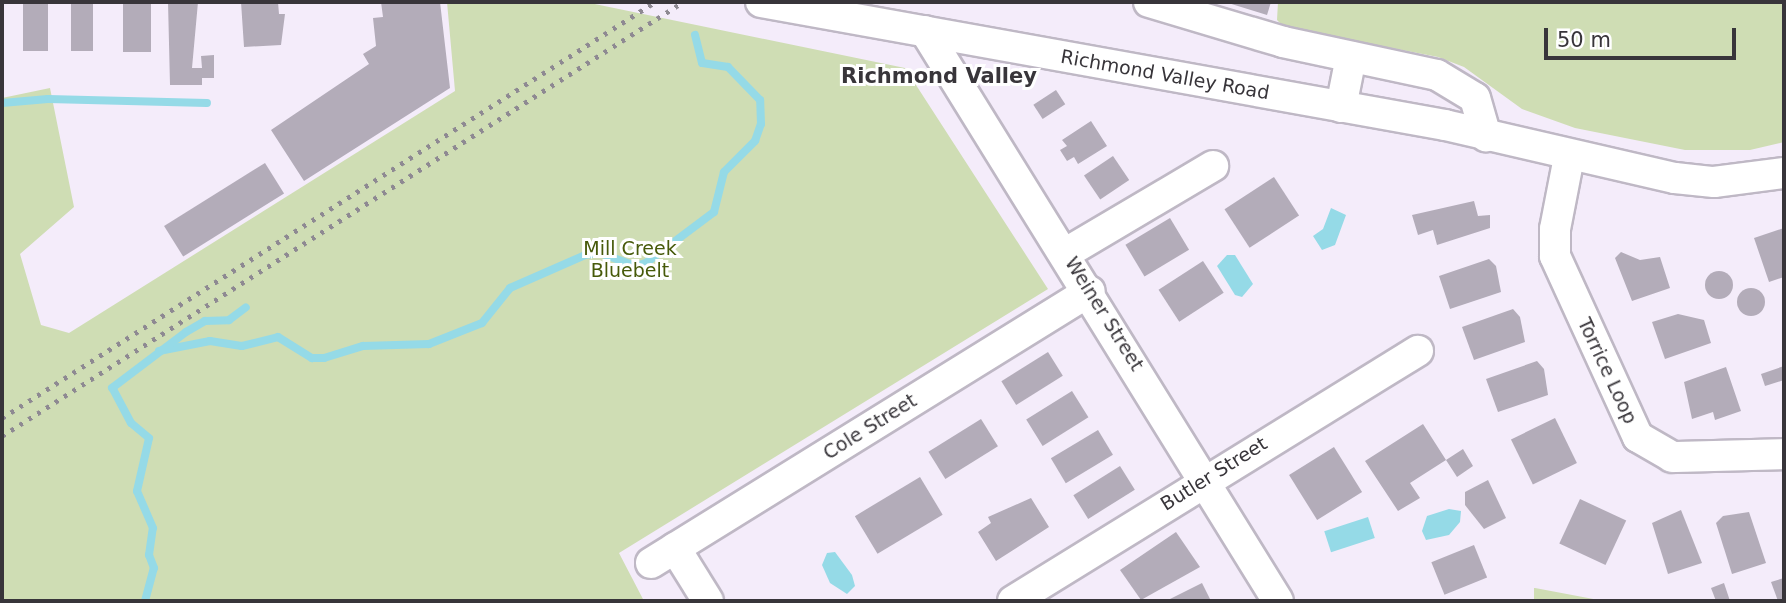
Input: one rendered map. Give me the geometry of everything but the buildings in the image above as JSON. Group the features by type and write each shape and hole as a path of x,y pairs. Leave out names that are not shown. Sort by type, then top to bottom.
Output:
{"street":[{"name":"Richmond Valley Road","path":"761,2 1341,107 1486,136 1569,158 1714,182 1784,173"},
{"path":"1149,2 1351,57 1413,68 1458,85 1475,98 1486,136"},
{"name":"Weiner Street","path":"925,31 1206,478 1278,601"},
{"path":"1341,107 1351,57"},
{"name":"Torrice Loop","path":"1569,158 1555,229 1555,256 1638,437 1672,457 1784,454"},
{"path":"1066,253 1213,166"},
{"name":"Cole Street","path":"708,601 663,556 1090,291"},
{"name":"Butler Street","path":"1013,601 1206,478 1418,351"}],"green space":[{"name":"Mill Creek Bluebelt","path":"447,2 585,2 905,68 1048,289 619,553 644,601 2,601 2,98 50,88 74,207 20,254 41,325 69,333 455,91"},
{"path":"1278,2 1784,2 1784,142 1750,150 1685,150 1575,128 1522,109 1464,67 1438,57 1284,27 1277,20"},
{"path":"1535,588 1604,601 1534,601"}],"water":[{"path":"1331,208 1346,215 1335,245 1322,250 1313,236 1323,229"},
{"path":"1227,255 1235,255 1253,284 1242,297 1235,295 1217,266"},
{"path":"1449,509 1461,511 1460,522 1449,535 1426,540 1422,531 1427,516"},
{"path":"1368,517 1375,538 1331,552 1324,531"},
{"path":"835,552 852,575 855,586 847,594 830,583 822,565 827,553"}],"waterway":[{"path":"159,351 210,341 242,346 278,337 312,358 324,358 363,346 429,344 482,323 510,288 585,255 600,253 635,266 646,263 714,212 724,172 755,141 761,124 760,100 728,67 702,63 695,35"},
{"path":"2,103 48,99 207,103"},
{"path":"145,601 154,568 149,555 153,528 137,491 149,438 131,423 112,388 186,332 205,321 229,320 246,307"}],"railway":[{"path":"2,418 655,2"},
{"path":"2,436 683,2"}],"district":[{"name":"Richmond Valley","path":"939,76"}]}
